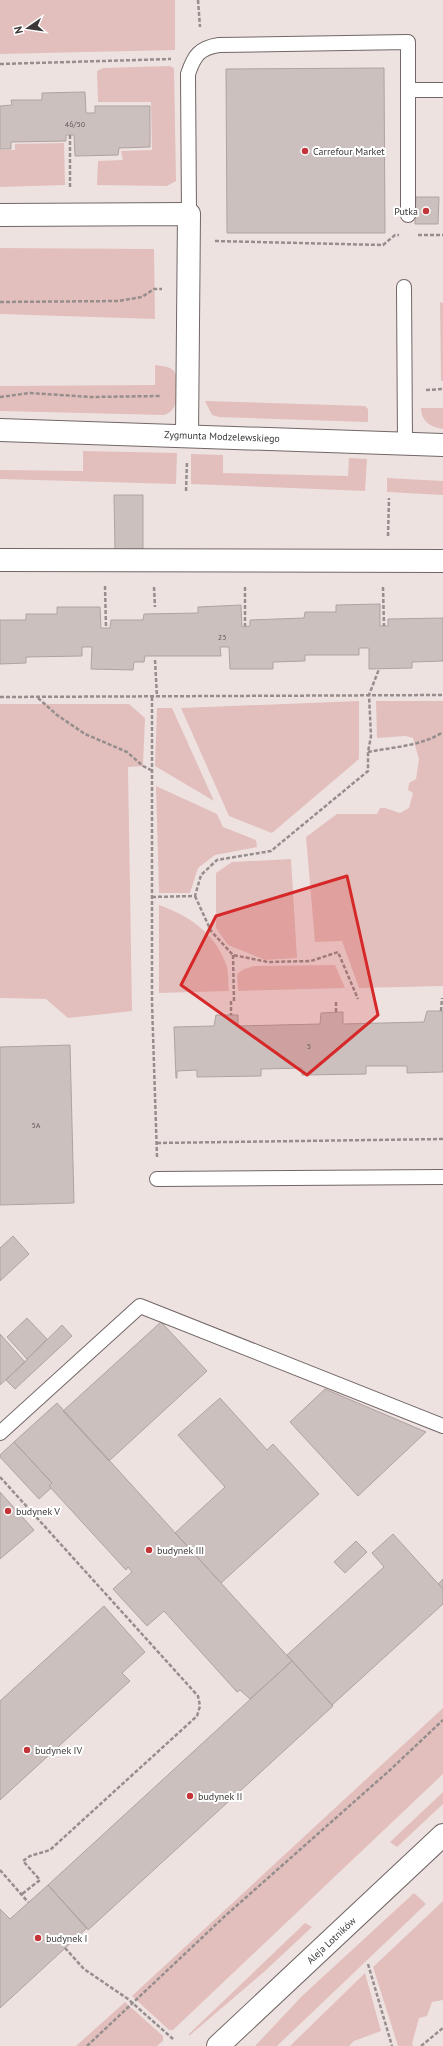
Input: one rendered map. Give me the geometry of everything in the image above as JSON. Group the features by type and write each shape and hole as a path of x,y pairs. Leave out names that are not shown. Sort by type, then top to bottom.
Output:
{"street":[{"path":"0,215 188,214 187,435"},
{"name":"Zygmunta Modzelewskiego","path":"0,430 187,435 443,445"},
{"path":"0,560 443,561"},
{"name":"Aleja Lotników","path":"218,2046 443,1835"}],"lane":[{"path":"188,214 188,74 193,58 207,47 219,44 408,42 408,215"},
{"path":"408,90 443,90"},
{"path":"404,288 406,443"},
{"path":"157,1179 443,1177"},
{"path":"0,1433 140,1306 443,1426"}],"path":[{"path":"0,64 193,58"},
{"path":"70,135 70,215"},
{"path":"189,241 383,245 395,235 402,235"},
{"path":"416,235 443,235"},
{"path":"0,302 118,301 142,298 154,289 188,287"},
{"path":"0,397 30,393 91,397 187,395"},
{"path":"388,498 388,561"},
{"path":"245,604 246,626"},
{"path":"105,607 106,628"},
{"path":"384,610 384,626"},
{"path":"156,660 157,696"},
{"path":"358,999 338,952 311,961 268,962 233,955 211,931 195,896 201,875 218,860 271,850 368,771 368,752 372,736 369,696 379,669"},
{"path":"0,697 443,695"},
{"path":"38,697 57,715 85,734 127,752 143,766 153,771"},
{"path":"152,697 152,1003 157,1179"},
{"path":"368,752 421,742 436,737 443,732"},
{"path":"152,897 195,896"},
{"path":"231,1015 233,955"},
{"path":"441,1011 442,998"},
{"path":"336,1000 336,1012"},
{"path":"157,1143 443,1139"},
{"path":"0,1477 198,1696 200,1706 197,1716 50,1850 30,1856 23,1861 40,1880 22,1894"},
{"path":"87,2046 225,1916 390,1770 443,1720"},
{"path":"0,1870 28,1902"},
{"path":"66,1948 84,1969 133,2003 173,2039"},
{"path":"368,1964 392,2046"},
{"path":"421,2046 443,2028"}],"highlighted area":[{"path":"347,876 378,1015 307,1075 181,985 216,916"}],"shaded area":[{"path":"0,0 175,0 175,50 0,54"},
{"path":"170,66 174,68 176,181 167,186 97,185 98,161 123,160 121,151 152,150 151,102 98,102 97,71 103,68"},
{"path":"64,143 65,185 0,187 0,150 15,150 15,144"},
{"path":"0,248 154,249 155,319 0,314"},
{"path":"440,302 443,303 443,381 441,381"},
{"path":"155,365 165,366 173,370 178,383 176,403 169,413 164,415 0,411 0,386 155,385"},
{"path":"205,401 365,406 368,409 368,422 219,417 212,415"},
{"path":"421,408 443,408 443,429 434,427 427,423 421,413"},
{"path":"83,451 177,453 176,484 0,479 0,470 83,471"},
{"path":"191,454 223,455 223,473 348,476 349,458 367,459 365,491 191,484"},
{"path":"387,478 443,481 443,495 387,492"},
{"path":"359,701 359,759 272,833 229,816 181,708"},
{"path":"376,701 443,701 443,986 359,988 342,941 315,942 306,837 337,814 377,814 380,808 385,808 400,813 409,808 413,793 408,790 409,783 416,779 419,759 413,738 406,736 377,738"},
{"path":"0,704 129,704 145,718 143,766 128,767 132,1011 68,1018 46,999 0,998"},
{"path":"157,708 172,708 214,801 155,766"},
{"path":"156,786 217,814 223,827 256,840 257,847 215,855 198,868 190,893 159,893"},
{"path":"291,859 297,958 265,960 228,945 216,928 216,873 232,862"},
{"path":"159,905 190,920 207,934 215,943 227,967 229,991 159,993"},
{"path":"335,965 345,988 238,991 237,974 244,969 254,966"},
{"path":"443,1708 443,1774 173,2030 169,2030 132,1996"},
{"path":"443,1792 443,1804 397,1847 390,1842"},
{"path":"414,1893 426,1904 277,2046 255,2046 302,1996"},
{"path":"443,1901 443,2000 432,2002 427,2016 419,2018 412,2044 413,2046 398,2046 373,1967"},
{"path":"305,1923 312,1927 265,1971 189,2036 189,2034"},
{"path":"365,1973 381,2031 354,2041 349,2046 290,2046"},
{"path":"125,2002 163,2036 163,2041 157,2046 76,2046"}],"building":[{"name":"Carrefour Market","path":"384,68 385,233 227,233 226,69"},
{"path":"85,92 86,113 95,113 95,106 150,106 150,147 119,148 118,155 75,156 74,135 66,135 66,141 11,142 11,149 0,149 0,106 12,105 11,100 42,100 42,93"},
{"path":"416,197 439,197 438,224 415,224"},
{"path":"114,495 143,495 143,550 115,550"},
{"path":"380,604 380,626 388,626 388,619 443,618 443,661 412,662 412,668 369,669 369,648 359,648 359,655 305,655 305,661 273,662 273,669 230,669 229,647 220,647 221,656 145,656 144,662 134,662 133,670 91,669 92,647 82,647 82,656 26,657 26,663 0,664 0,620 26,620 26,614 57,614 57,607 100,607 101,628 110,628 111,620 143,620 144,614 198,613 198,607 241,605 242,627 250,626 250,620 304,618 305,612 336,612 336,605"},
{"path":"427,1011 443,1011 443,1072 407,1073 407,1066 366,1066 366,1074 302,1075 302,1068 261,1069 261,1076 197,1077 197,1070 177,1071 176,1078 174,1027 214,1026 216,1015 238,1015 238,1026 320,1024 321,1013 343,1012 343,1024 424,1022"},
{"path":"70,1045 74,1203 0,1205 0,1047"},
{"path":"13,1236 29,1254 0,1281 0,1248"},
{"path":"27,1318 47,1339 27,1359 7,1337"},
{"path":"161,1322 207,1371 109,1461 63,1411"},
{"path":"62,1325 72,1336 15,1389 6,1380"},
{"path":"0,1334 25,1362 0,1385"},
{"path":"325,1389 426,1432 358,1496 290,1422"},
{"path":"220,1398 267,1450 273,1444 319,1494 221,1583 175,1533 225,1487 178,1435"},
{"name":"budynek III","path":"57,1403 292,1661 250,1699 240,1690 237,1692 164,1611 147,1626 113,1589 132,1572 128,1567 126,1570 49,1486 52,1483 14,1442"},
{"path":"14,1442 52,1483 49,1486 51,1488 39,1499 0,1457 0,1455"},
{"name":"budynek V","path":"0,1492 34,1530 0,1559"},
{"path":"393,1534 443,1589 443,1604 332,1705 287,1655 384,1567 372,1553"},
{"path":"356,1541 367,1552 345,1573 334,1562"},
{"path":"443,1579 443,1589 438,1584"},
{"name":"budynek IV","path":"104,1606 145,1652 122,1673 130,1681 0,1800 0,1701"},
{"name":"budynek II","path":"292,1661 333,1706 88,1930 48,1885"},
{"name":"budynek I","path":"48,1885 87,1928 0,2008 0,1909 10,1919"}],"place":[{"name":"Carrefour Market","path":"305,151"},
{"name":"Putka","path":"426,211"},
{"name":"budynek V","path":"8,1511"},
{"name":"budynek III","path":"149,1550"},
{"name":"budynek IV","path":"27,1750"},
{"name":"budynek II","path":"190,1796"},
{"name":"budynek I","path":"38,1938"}]}
